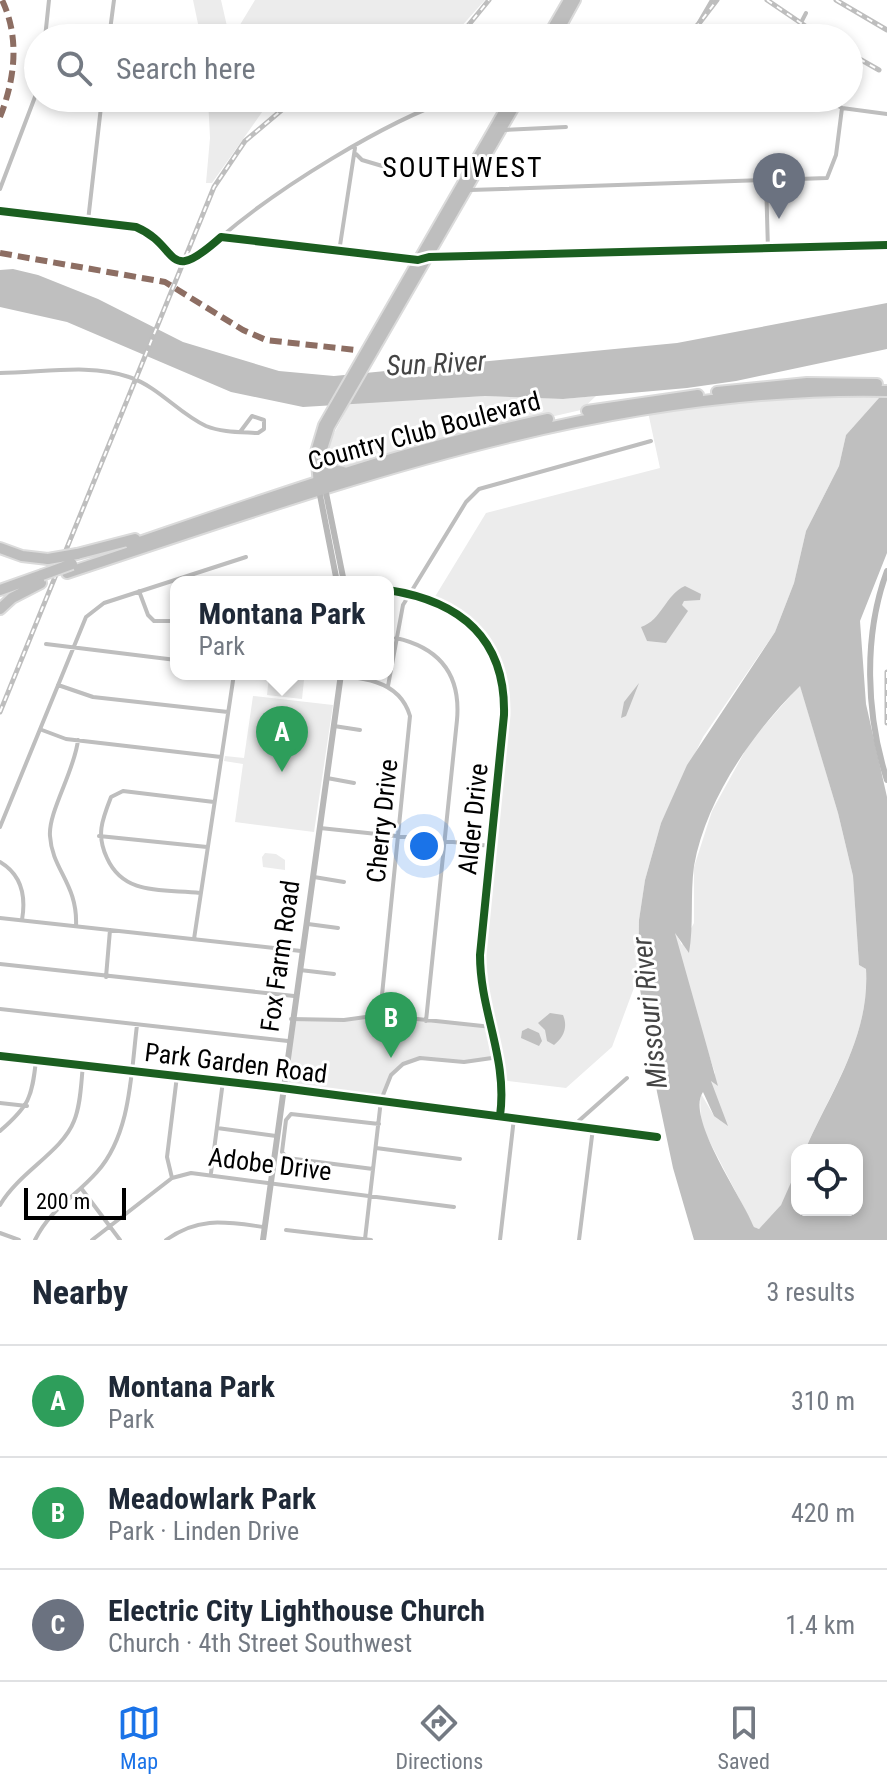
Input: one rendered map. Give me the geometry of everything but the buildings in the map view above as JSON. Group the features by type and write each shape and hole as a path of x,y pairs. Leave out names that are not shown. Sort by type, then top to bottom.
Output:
{"highway":[{"name":"Country Club Boulevard","path":"72,564 321,485 345,472 468,437 636,402 807,383 873,387"},
{"path":"873,387 887,384"},
{"path":"873,387 887,391"},
{"name":"Country Club Boulevard","path":"0,597 72,564 165,533 321,485 465,446 587,418 719,399 873,387"},
{"path":"322,452 327,469 345,472"},
{"path":"0,548 31,558 72,564"},
{"path":"0,609 41,579"},
{"name":"Country Club Boulevard","path":"0,590 41,579"}],"main road":[{"path":"554,24 568,0"},
{"path":"563,24 576,0"},
{"path":"321,485 315,452 331,418 418,260 508,112"},
{"path":"372,347 429,257 463,190"},
{"path":"321,485 322,452 331,418"}],"street":[{"path":"46,24 49,0"},
{"path":"111,24 114,0"},
{"path":"698,24 712,0"},
{"path":"800,24 806,13"},
{"path":"863,111 887,114"},
{"path":"0,189 29,112"},
{"path":"88,221 100,112"},
{"path":"0,211 144,230 170,257 186,263 195,260 256,207 420,112"},
{"path":"463,190 827,178 836,155 841,112"},
{"path":"498,130 566,127"},
{"path":"355,150 362,160 389,168"},
{"path":"339,252 355,150"},
{"path":"766,180 768,250"},
{"path":"221,237 418,260 429,257 887,245"},
{"path":"0,373 95,372 127,376 154,388 207,426 240,432 258,433 265,424 255,415 240,432"},
{"path":"394,650 408,593 466,502 479,489 651,441"},
{"path":"321,485 336,576"},
{"path":"321,485 343,576"},
{"path":"186,576 246,557"},
{"path":"887,571 874,633 871,675 874,722 887,780"},
{"path":"0,827 86,617 95,608 170,581"},
{"path":"139,591 148,615 154,621 170,621"},
{"name":"Alder Drive","path":"394,591 433,600 459,614 483,636 499,667 504,715 480,970 504,1084 500,1116"},
{"path":"396,638 416,642 442,659 457,690 426,1021"},
{"path":"46,644 170,659"},
{"path":"194,939 233,680"},
{"name":"Fox Farm Road","path":"263,1240 294,996 341,680"},
{"path":"363,680 388,686 389,680"},
{"path":"58,685 93,697 228,712"},
{"name":"Cherry Drive","path":"380,1015 410,716 401,695 388,686"},
{"path":"334,726 360,730"},
{"path":"41,729 78,740 221,757"},
{"path":"76,926 76,901 51,846 50,829 73,768 78,740"},
{"path":"327,778 354,783"},
{"path":"200,893 133,886 121,881 114,874 99,836 115,793 214,802"},
{"path":"320,828 491,846"},
{"path":"99,836 207,847"},
{"path":"0,862 14,873 26,898 22,920"},
{"path":"312,877 344,882"},
{"path":"0,918 301,951"},
{"path":"305,924 338,928"},
{"path":"106,977 110,930"},
{"path":"0,964 294,996"},
{"path":"298,969 334,974"},
{"path":"0,1009 288,1041"},
{"path":"291,1019 344,1020 380,1015 492,1027"},
{"path":"35,1240 60,1203 81,1188 103,1164 115,1144 137,1025"},
{"name":"Park Garden Road","path":"0,1056 381,1100 657,1137"},
{"path":"286,1230 368,1240 381,1100 391,1075 403,1064 420,1058 464,1062 499,1057"},
{"path":"0,1131 27,1106 33,1094 36,1060"},
{"path":"0,1205 19,1178 68,1132 77,1108 83,1065"},
{"path":"172,1178 167,1157 177,1076"},
{"path":"573,1126 627,1078"},
{"path":"211,1173 223,1081"},
{"path":"0,1103 27,1106"},
{"path":"373,1169 287,1158 282,1152 286,1120 291,1114 379,1124"},
{"path":"500,1240 514,1118"},
{"path":"217,1128 276,1136"},
{"path":"579,1240 593,1128"},
{"path":"376,1148 460,1159"},
{"name":"Adobe Drive","path":"92,1240 172,1178 191,1173 211,1173 454,1207"},
{"path":"81,1188 120,1240"},
{"path":"166,1240 185,1227 209,1220 264,1227"},
{"path":"0,1233 19,1240"}],"shaded area":[{"path":"193,0 221,0 226,24 198,24"},
{"path":"255,0 485,0 464,24 240,24"},
{"path":"209,112 262,112 212,183 206,183"},
{"path":"485,396 563,399 596,396 581,410 424,446 341,471 331,469 328,445 350,403"},
{"path":"881,396 846,435 839,466 806,531 794,583 775,632 703,737 661,823 645,880 639,920 638,977 612,1047 566,1088 507,1081 499,1057 466,1062 411,1062 395,1073 381,1100 282,1088 291,1019 344,1020 370,1016 491,1027 480,970 504,715 502,696 494,661 476,632 464,619 433,600 486,513 660,468 648,412 771,399"},
{"path":"269,680 304,680 302,699 267,695"},
{"path":"800,685 853,876 859,965 866,969 862,1018 847,1062 808,1144 791,1144 791,1183 787,1194 775,1214 759,1229 754,1227 701,1125 700,1092 714,1116 711,1079 715,1073 692,1004 674,930 682,945 694,923 694,867 712,811 750,742"},
{"path":"253,696 333,705 314,832 235,822 243,764 224,761 225,756 244,758"},
{"path":"265,853 276,854 285,860 285,870 263,867 262,857"}],"water":[{"path":"13,269 38,275 98,299 183,342 279,371 334,376 677,343 887,303 887,349 736,381 687,388 563,399 485,396 303,407 231,392 67,322 0,307 0,270"},
{"name":"Missouri River","path":"887,389 887,553 860,621 866,704 887,797 887,1240 694,1240 673,1168 638,977 639,920 645,880 661,823 687,765 775,632 794,583 806,531 839,466 846,435","holes":["800,686 838,813 853,876 859,965 866,969 862,1018 847,1063 808,1144 863,1144 863,1216 791,1216 791,1182 781,1205 759,1229 754,1227 717,1158 702,1119 700,1104 703,1092 714,1116 728,1126 711,1081 718,1086 675,933 689,953 694,866 709,816 749,746"]},
{"path":"685,586 701,594 700,600 684,601 682,605 688,611 666,643 647,641 641,627 654,619 673,595"},
{"path":"639,683 626,716 621,718 624,702"},
{"path":"550,1013 563,1015 565,1024 563,1035 554,1045 547,1041 545,1030 538,1023"},
{"path":"528,1028 539,1033 542,1041 539,1046 521,1038 522,1031"}],"railway":[{"path":"469,24 489,0"},
{"path":"699,24 717,0"},
{"path":"767,0 802,24"},
{"path":"836,0 887,30"},
{"path":"863,61 879,70"},
{"path":"0,712 214,187 245,141 279,112"},
{"path":"887,672 887,723"}],"marked path":[{"path":"0,117 9,88 13,58 11,29 2,0"},
{"path":"0,253 165,282 243,330 266,340 356,350"}],"cycle path":[{"path":"0,211 136,227 181,261 190,260 221,237 418,260 429,257 887,245"},
{"path":"394,591 437,603 474,628 497,665 503,688 504,715 480,955 484,996 500,1074 500,1116"},
{"path":"0,1056 282,1088 657,1137"}],"place":[{"name":"Electric City Lighthouse Church","path":"779,219"},
{"name":"Montana Park","path":"282,772"},
{"name":"Meadowlark Park","path":"391,1058"}],"district":[{"name":"SOUTHWEST","path":"463,167"}],"water label":[{"name":"Sun River","path":"436,363"}]}
